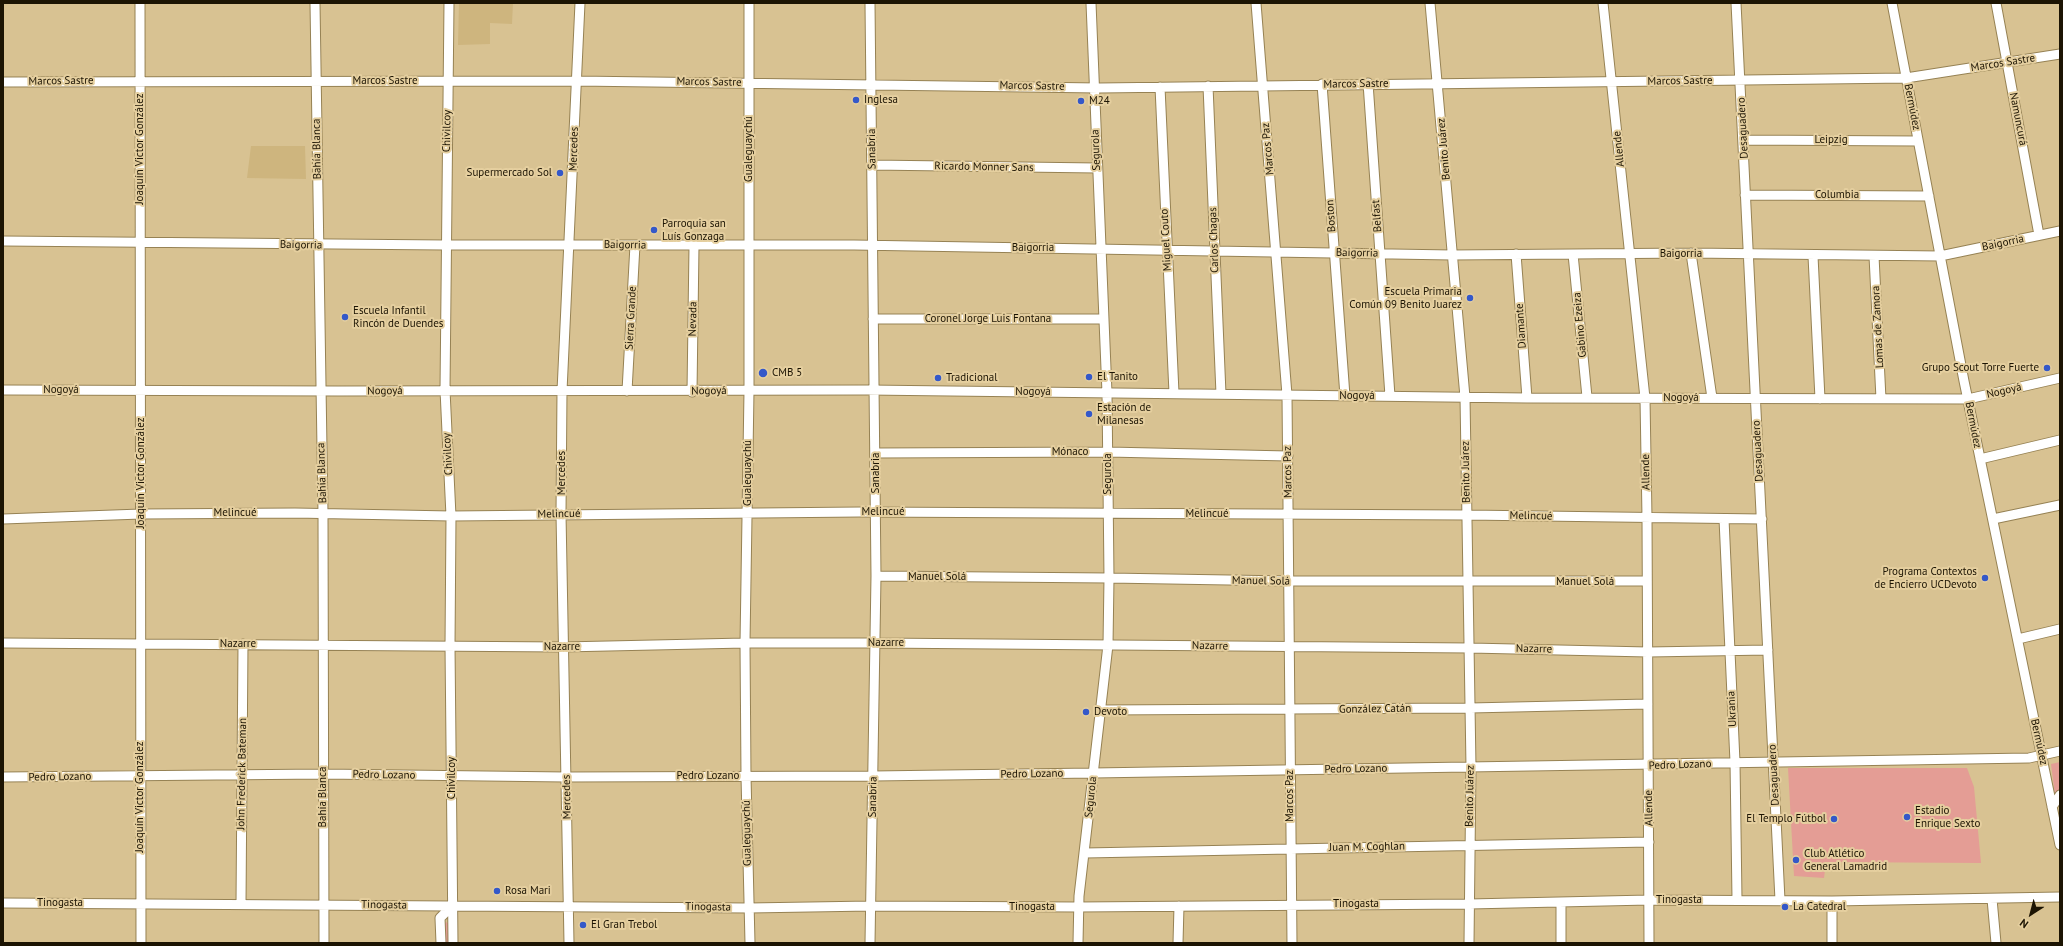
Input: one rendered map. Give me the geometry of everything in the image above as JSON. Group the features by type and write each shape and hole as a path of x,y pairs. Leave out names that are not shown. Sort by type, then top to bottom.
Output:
{"street":[{"name":"Joaquín Victor González","path":"140,3 139,80 142,390 140,644 141,943"},
{"name":"Bahía Blanca","path":"315,3 323,513 322,645 324,943"},
{"name":"Chivilcoy","path":"449,3 445,390 451,516 450,646 453,943"},
{"name":"Mercedes","path":"569,943 561,514 562,391 580,3"},
{"name":"Gualeguaychú","path":"749,3 749,391 745,643 746,776 750,943"},
{"name":"Sanabria","path":"870,3 872,246 876,453 876,643 870,943"},
{"name":"Segurola","path":"1078,943 1078,907 1108,645 1109,578 1107,393 1091,3"},
{"name":"Marcos Paz","path":"1256,3 1277,252 1287,394 1292,943"},
{"name":"Benito Juárez","path":"1430,3 1465,397 1470,648 1470,943"},
{"name":"Allende","path":"1603,3 1645,398 1650,842 1648,900 1649,943"},
{"name":"Desaguadero","path":"1736,3 1780,900"},
{"name":"Bermúdez","path":"1892,3 1968,399 2060,845"},
{"name":"Namuncurá","path":"1996,3 2039,235"},
{"name":"Marcos Sastre","path":"3,82 139,80 577,81 871,83 1094,88 1438,82 1612,82 1906,78 2060,54"},
{"name":"Belfast","path":"1368,83 1390,396"},
{"name":"Boston","path":"1322,84 1345,396"},
{"name":"Carlos Chagas","path":"1208,86 1221,394"},
{"name":"Miguel Couto","path":"1160,87 1174,393"},
{"name":"Leipzig","path":"1743,140 1918,141"},
{"name":"Ricardo Monner Sans","path":"872,165 1097,168"},
{"name":"Columbia","path":"1745,195 1929,196"},
{"name":"Baigorria","path":"3,241 446,246 570,244 1100,248 1452,255 1691,253 1813,256 1940,256 2060,231"},
{"name":"Sierra Grande","path":"627,391 635,245"},
{"name":"Nevada","path":"692,392 694,246"},
{"path":"1691,253 1712,398"},
{"name":"Diamante","path":"1516,254 1527,398"},
{"name":"Gabino Ezeiza","path":"1573,254 1587,397"},
{"path":"1813,256 1820,399"},
{"name":"Lomas de Zamora","path":"1874,256 1881,399"},
{"name":"Coronel Jorge Luis Fontana","path":"873,319 1103,319"},
{"name":"Nogoyá","path":"3,390 445,390 692,392 874,391 1287,394 1527,398 1968,399 2060,378"},
{"path":"1980,459 2060,440"},
{"name":"Mónaco","path":"876,453 1108,452 1288,456"},
{"path":"1993,519 2060,505"},
{"name":"Melincué","path":"3,519 141,514 323,513 451,516 748,512 1468,515 1762,519"},
{"name":"Ukrania","path":"1724,519 1735,762 1737,900"},
{"name":"Manuel Solá","path":"876,576 1289,581 1646,581"},
{"path":"2018,638 2060,629"},
{"name":"Nazarre","path":"3,643 563,647 745,643 876,643 1470,648 1648,652 1768,650"},
{"name":"John Frederick Bateman","path":"241,904 243,644"},
{"name":"González Catán","path":"1101,710 1290,710 1648,704"},
{"name":"Pedro Lozano","path":"3,777 323,774 566,777 1093,774 1471,767 1649,766 1773,761 2029,758 2060,751"},
{"path":"2052,807 2060,795"},
{"name":"Juan M. Coghlan","path":"1085,853 1469,844 1650,842"},
{"name":"Tinogasta","path":"3,903 749,908 871,906 1078,907 1469,904 1648,900 1832,901 2060,898"},
{"path":"1992,899 1996,943"},
{"path":"1832,901 1832,943"},
{"path":"1561,902 1561,943"},
{"path":"441,943 440,918 452,906"},
{"path":"1178,943 1179,906"}],"shaded area":[{"path":"459,3 513,3 512,24 490,23 490,44 458,45"},
{"path":"251,146 305,146 306,179 247,178"},
{"path":"2060,762 2060,789 2055,795 2051,764"},
{"name":"Club Atlético General Lamadrid","path":"1788,768 1967,768 1974,787 1981,863 1826,862 1824,878 1794,876"},
{"path":"446,922 449,924 450,943 445,943"}],"place":[{"name":"Inglesa","path":"856,100"},
{"name":"M24","path":"1081,101"},
{"name":"Supermercado Sol","path":"560,173"},
{"name":"Parroquia san Luís Gonzaga","path":"654,230"},
{"name":"Escuela Primaria Común 09 Benito Juarez","path":"1470,298"},
{"name":"Escuela Infantil Rincón de Duendes","path":"345,317"},
{"name":"Grupo Scout Torre Fuerte","path":"2047,368"},
{"name":"CMB 5","path":"763,373"},
{"name":"El Tanito","path":"1089,377"},
{"name":"Tradicional","path":"938,378"},
{"name":"Estación de Milanesas","path":"1089,414"},
{"name":"Programa Contextos de Encierro UCDevoto","path":"1985,578"},
{"name":"Devoto","path":"1086,712"},
{"name":"Estadio Enrique Sexto","path":"1907,817"},
{"name":"El Templo Fútbol","path":"1834,819"},
{"name":"Club Atlético General Lamadrid","path":"1796,860"},
{"name":"Rosa Mari","path":"497,891"},
{"name":"La Catedral","path":"1785,907"},
{"name":"El Gran Trebol","path":"583,925"}]}
